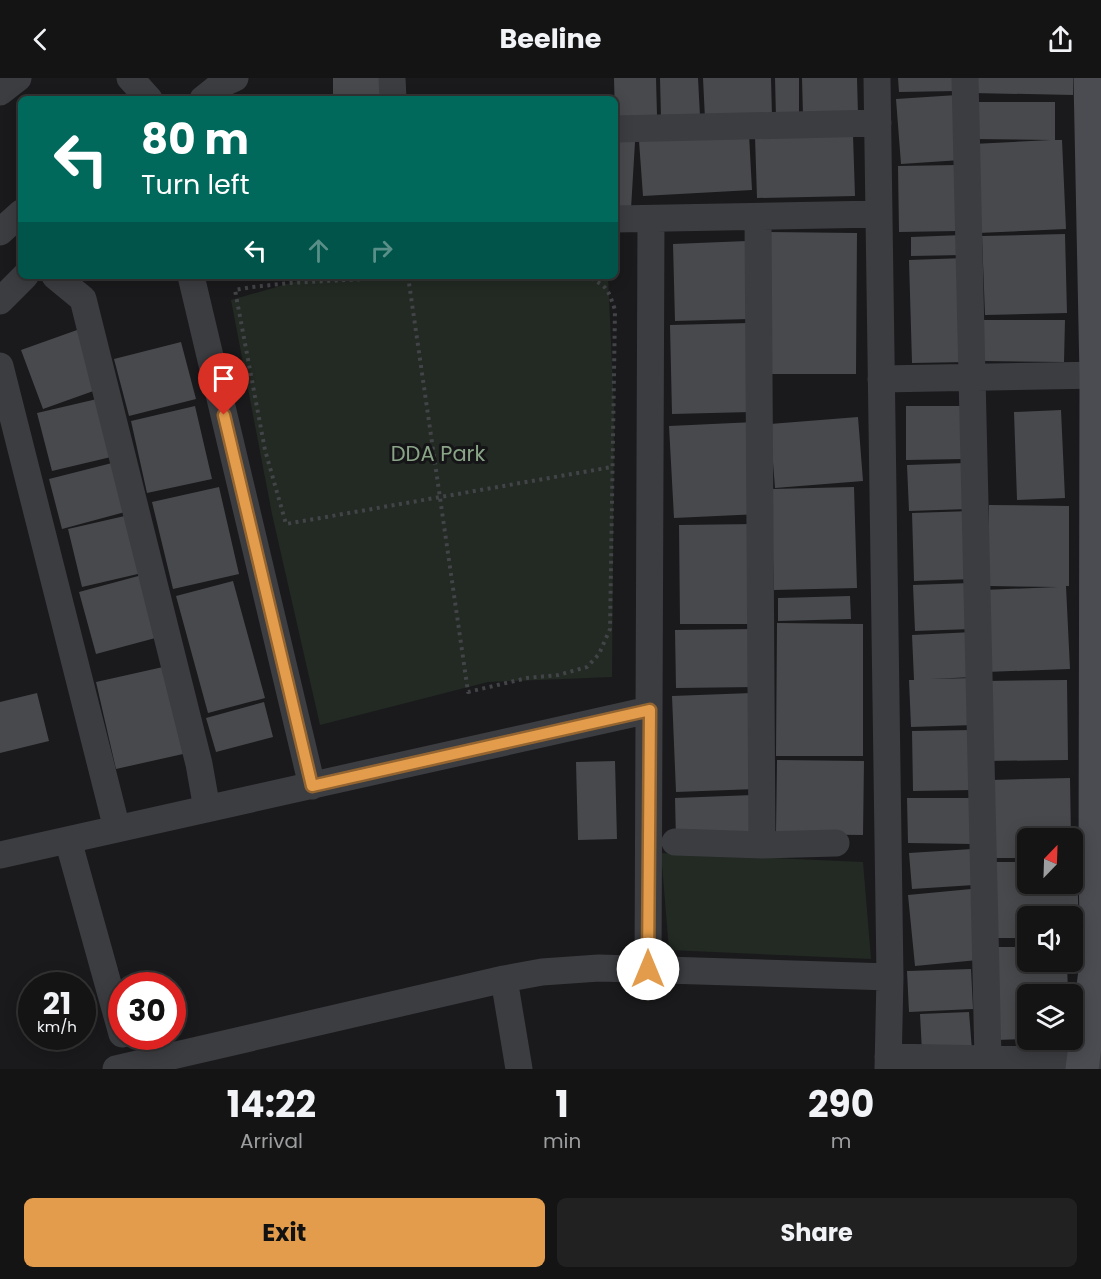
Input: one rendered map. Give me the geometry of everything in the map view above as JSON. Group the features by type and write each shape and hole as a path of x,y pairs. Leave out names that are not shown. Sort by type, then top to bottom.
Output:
{"street":[{"path":"0,92 18,78"},
{"path":"207,96 222,84 235,78"},
{"path":"392,78 393,96"},
{"path":"877,78 890,977 888,1063 988,1059 1089,1064 1097,956 1095,877 1099,375 1090,78"},
{"path":"964,78 988,1059"},
{"path":"618,129 878,123"},
{"path":"618,219 879,214"},
{"path":"0,232 18,216"},
{"path":"758,217 762,845"},
{"path":"648,969 651,219"},
{"path":"0,302 22,279"},
{"path":"59,279 83,299 199,764 207,809"},
{"path":"192,279 312,786"},
{"path":"0,366 117,829"},
{"path":"881,379 1099,375"},
{"path":"0,855 650,710"},
{"path":"68,840 108,984"},
{"path":"675,842 762,845 836,843"},
{"path":"124,1050 126,1068 542,972 600,968 890,977"},
{"path":"504,979 519,1069"}],"path":[{"path":"357,279 290,283 235,290 266,450 286,524 612,467"},
{"path":"408,279 468,693 527,678 558,675 587,667 599,654 610,629 615,310 608,290 592,279"}],"green space":[{"name":"DDA Park","path":"304,279 608,279 614,408 612,677 488,682 320,725 272,514 231,300"},
{"path":"661,853 863,862 871,959 669,950"}],"building":[{"path":"333,78 388,78 388,96 333,96"},
{"path":"614,78 656,78 657,115 618,117 618,96 614,96"},
{"path":"660,78 698,78 700,116 661,118"},
{"path":"703,78 771,78 772,116 705,119"},
{"path":"775,78 799,78 799,118 776,118"},
{"path":"802,78 857,78 858,115 803,116"},
{"path":"898,78 956,78 957,91 899,92"},
{"path":"973,78 1073,78 1073,95 972,93"},
{"path":"957,95 961,160 901,164 896,99"},
{"path":"973,102 1055,102 1055,140 1062,140 1066,229 978,233 973,144 1051,140 973,139"},
{"path":"749,134 752,190 643,196 639,141"},
{"path":"853,135 855,196 757,198 755,137"},
{"path":"618,141 635,142 631,209 618,208"},
{"path":"957,165 958,231 899,232 898,166"},
{"path":"769,232 857,233 856,374 767,374"},
{"path":"1065,234 1067,313 985,315 982,236"},
{"path":"963,235 964,255 911,256 911,237"},
{"path":"747,241 750,319 675,321 673,244"},
{"path":"965,258 968,362 912,363 909,260"},
{"path":"984,320 1065,320 1064,362 984,361"},
{"path":"749,323 751,412 672,414 670,325"},
{"path":"77,330 99,389 43,409 21,350"},
{"path":"181,342 196,399 129,416 114,359"},
{"path":"97,399 111,457 52,471 37,413"},
{"path":"195,406 212,479 147,493 131,421"},
{"path":"906,406 964,406 964,459 906,460"},
{"path":"1061,410 1065,498 1017,500 1014,412"},
{"path":"858,417 863,481 775,488 770,424"},
{"path":"755,422 760,514 674,518 669,426"},
{"path":"112,463 125,512 62,529 49,479"},
{"path":"966,463 968,509 909,511 907,465"},
{"path":"219,487 239,574 173,589 152,502"},
{"path":"854,487 857,588 774,590 771,489"},
{"path":"989,505 1069,506 1069,586 1066,586 1070,669 986,672 983,590 1058,587 989,586"},
{"path":"972,511 974,579 914,581 912,513"},
{"path":"129,515 142,573 82,587 68,529"},
{"path":"756,524 757,624 680,624 679,525"},
{"path":"142,575 159,637 96,654 79,592"},
{"path":"233,581 265,698 208,713 176,596"},
{"path":"970,583 972,629 915,631 913,585"},
{"path":"850,596 851,619 778,621 778,598"},
{"path":"777,623 863,624 863,756 776,756"},
{"path":"756,629 757,687 676,688 675,630"},
{"path":"973,632 975,677 930,679 973,678 975,725 911,727 909,680 914,680 912,635"},
{"path":"163,667 183,754 116,769 96,682"},
{"path":"1067,680 1068,760 985,761 984,681"},
{"path":"37,693 49,741 0,753 0,702"},
{"path":"752,693 756,789 676,792 672,696"},
{"path":"264,702 273,737 216,752 206,718"},
{"path":"972,730 973,790 913,791 912,731"},
{"path":"777,760 864,761 863,835 776,834"},
{"path":"615,761 617,839 578,840 576,762"},
{"path":"1070,778 1071,828 1017,828 1017,858 993,858 991,780"},
{"path":"753,795 754,838 676,840 675,798"},
{"path":"907,798 972,798 972,844 908,843"},
{"path":"972,849 974,885 912,889 909,853"},
{"path":"992,862 1017,862 1017,894 1078,894 1078,906 1017,906 1017,938 994,938"},
{"path":"971,889 978,960 915,966 908,895"},
{"path":"993,947 1017,947 1017,972 1067,972 1068,984 1017,984 1017,1039 996,1040"},
{"path":"971,969 973,1009 909,1012 907,971"},
{"path":"969,1012 972,1050 922,1052 920,1014"}],"route":[{"path":"224,415 312,786 650,710 648,969"}]}
